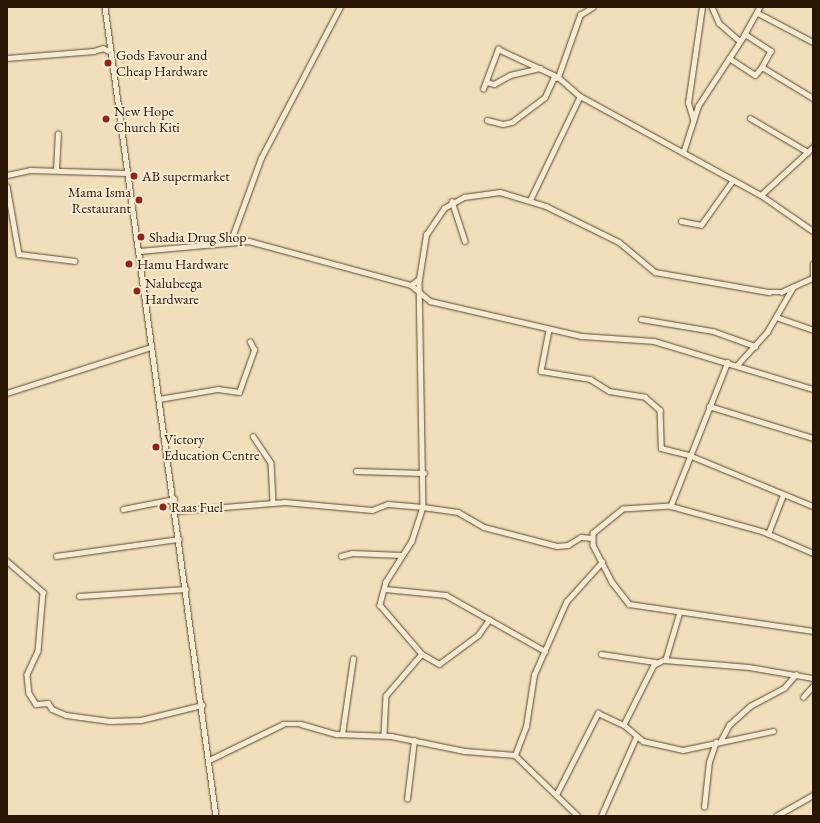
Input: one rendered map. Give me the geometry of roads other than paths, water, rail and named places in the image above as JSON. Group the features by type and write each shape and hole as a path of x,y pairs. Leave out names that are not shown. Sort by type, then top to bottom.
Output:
{"street":[{"path":"105,7 151,347 174,499 216,816"},
{"path":"231,240 261,158 340,7"},
{"path":"487,120 503,124 512,122 545,97 553,79 558,77 580,15 593,7"},
{"path":"693,119 688,102 702,7"},
{"path":"712,7 719,23 740,41"},
{"path":"683,153 693,119 758,13 760,7"},
{"path":"758,13 813,42"},
{"path":"729,58 755,75 762,67 771,51 745,34"},
{"path":"7,58 94,52 103,48 111,52"},
{"path":"483,89 487,82 498,50 540,68 558,77 580,96 761,195 813,231"},
{"path":"762,67 813,98"},
{"path":"487,82 494,84 510,75 540,68"},
{"path":"530,200 580,96"},
{"path":"750,118 808,152"},
{"path":"56,170 58,134"},
{"path":"761,195 813,147"},
{"path":"7,175 56,170 127,174"},
{"path":"681,221 700,225 732,180"},
{"path":"7,186 19,254 75,262"},
{"path":"489,620 478,635 439,664 422,654 383,612 380,605 385,589 402,554 412,541 423,507 424,473 419,279 426,235 452,201 500,192 530,200 619,242 655,272 769,292 793,287 813,278 813,264"},
{"path":"452,201 465,241"},
{"path":"139,251 231,240 249,241 411,285 430,301 549,330 590,338 654,341 728,362 813,389"},
{"path":"411,285 419,279"},
{"path":"737,365 755,346 776,316 793,287"},
{"path":"776,316 813,330"},
{"path":"641,318 713,331 755,346"},
{"path":"549,330 541,371 590,379 610,391 648,399 660,410 659,446 689,455 783,496 813,506"},
{"path":"159,399 218,389 239,392 254,350 250,342"},
{"path":"7,392 151,347"},
{"path":"671,506 689,455 728,362"},
{"path":"709,406 813,438"},
{"path":"253,436 271,463 273,503"},
{"path":"356,471 424,473"},
{"path":"768,534 783,496"},
{"path":"122,509 174,499"},
{"path":"175,511 273,503 372,510 388,504 423,507 458,512 481,526 557,546 568,545 582,537 592,538 624,509 671,506 768,534 813,553"},
{"path":"592,538 602,562 629,604 813,631"},
{"path":"56,556 179,539"},
{"path":"341,556 352,553 402,554"},
{"path":"7,561 43,592 38,651 27,675 29,693 36,704 48,703 52,709 66,715 110,721 141,720 202,705"},
{"path":"515,755 526,726 534,675 544,651 572,593 602,562"},
{"path":"385,589 446,595 544,651"},
{"path":"79,596 186,590"},
{"path":"664,660 680,612"},
{"path":"384,735 386,696 422,654"},
{"path":"602,654 656,662 664,660 796,674 813,678"},
{"path":"342,734 352,659"},
{"path":"624,725 656,662"},
{"path":"722,740 729,725 750,706 784,688 796,674"},
{"path":"803,697 813,686"},
{"path":"557,793 598,713 624,725 636,738 671,750 695,749 722,740 773,731"},
{"path":"209,760 283,724 342,734 384,735 465,751 515,755 557,793 578,816"},
{"path":"601,816 636,738"},
{"path":"407,799 414,740"},
{"path":"704,807 709,762 716,742"},
{"path":"776,816 813,795"}],"place":[{"name":"Gods Favour and Cheap Hardware","path":"108,63"},
{"name":"New Hope Church Kiti","path":"106,119"},
{"name":"AB supermarket","path":"134,176"},
{"name":"Mama Isma Restaurant","path":"139,200"},
{"name":"Shadia Drug Shop","path":"141,237"},
{"name":"Hamu Hardware","path":"129,264"},
{"name":"Nalubeega Hardware","path":"137,291"},
{"name":"Victory Education Centre","path":"156,447"},
{"name":"Raas Fuel","path":"163,507"}]}
